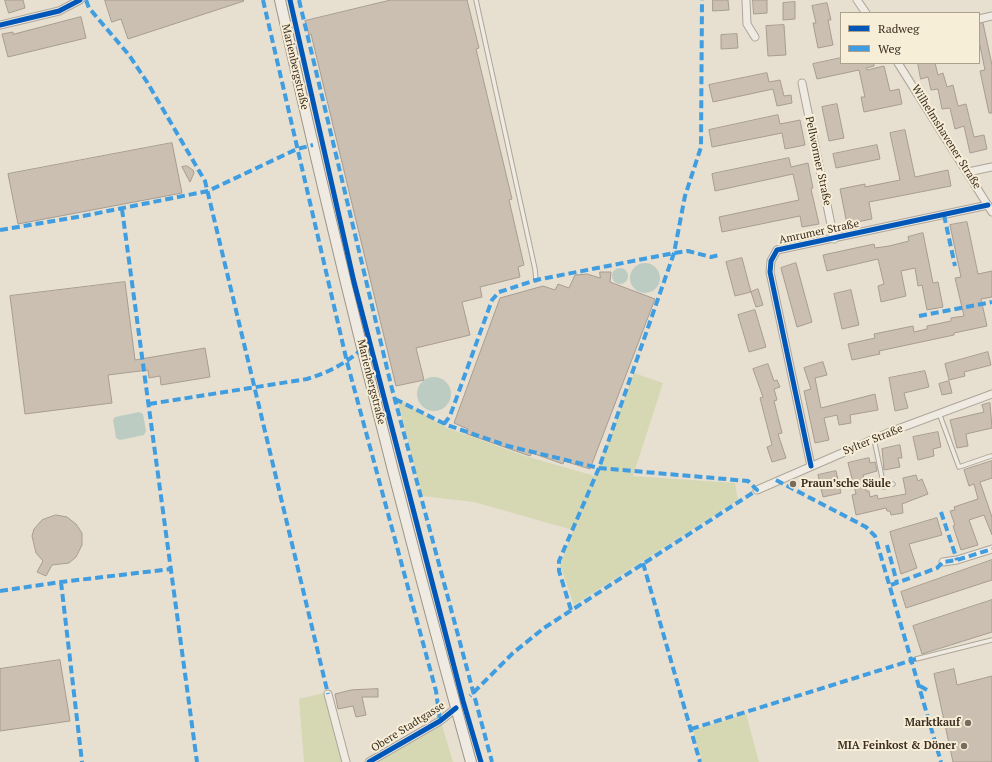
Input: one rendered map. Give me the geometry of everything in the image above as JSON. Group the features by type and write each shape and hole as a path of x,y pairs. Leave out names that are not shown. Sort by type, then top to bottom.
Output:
{"main road":[{"name":"Marienbergstraße","path":"280,0 313,145 379,418 471,762"}],"street":[{"path":"0,25 59,11 80,0"},
{"path":"746,0 747,24 755,37"},
{"path":"857,0 865,12"},
{"path":"980,19 992,16"},
{"name":"Wilhelmshavener Straße","path":"899,64 992,212"},
{"name":"Pellwormer Straße","path":"802,83 834,239"},
{"path":"968,172 992,167"},
{"name":"Amrumer Straße","path":"811,466 770,272 771,261 777,250 988,206"},
{"name":"Sylter Straße","path":"757,490 874,439 992,394"},
{"path":"943,562 957,560 992,549"},
{"path":"328,694 346,762"},
{"name":"Obere Stadtgasse","path":"369,762 440,721 456,708"}],"lane":[{"path":"476,0 535,269 536,280"},
{"path":"939,413 959,467 991,456"},
{"path":"874,439 884,487 893,484"},
{"path":"916,658 992,640"}],"green space":[{"path":"634,373 663,383 633,476 735,483 738,500 574,605 560,565 573,530 474,502 422,496 397,398 447,428 525,456 595,476"},
{"path":"324,693 343,762 304,762 299,699"},
{"path":"746,714 759,762 702,762 693,730"},
{"path":"442,725 453,762 377,762"}],"shaded area":[{"path":"645,263 656,267 660,278 656,289 645,293 634,289 630,278 634,267"},
{"path":"620,268 627,273 628,276 623,283 620,284 613,279 612,276 617,269"},
{"path":"431,377 437,377 441,378 448,384 451,394 450,401 444,408 437,411 431,411 427,410 420,404 417,397 417,391 418,387 424,380"},
{"path":"139,412 143,414 146,431 144,435 120,440 116,438 113,420 115,417"}],"building":[{"path":"5,0 23,0 25,8 9,13"},
{"path":"105,0 244,1 128,39 121,19 112,22"},
{"path":"391,0 467,0 479,48 476,49 512,199 509,200 524,265 518,267 520,277 480,287 482,297 462,302 470,335 416,348 424,380 396,386 311,34 309,35 305,21"},
{"path":"713,0 728,0 729,10 713,11"},
{"path":"753,0 767,0 767,13 754,14"},
{"path":"795,2 795,19 783,20 783,3"},
{"path":"827,3 831,20 828,20 833,45 818,48 813,23 816,23 812,6"},
{"path":"81,17 86,38 8,57 2,34 13,32 13,34"},
{"path":"983,23 992,65 992,113 989,113 980,71 985,70 980,46 980,24"},
{"path":"784,25 786,55 768,56 766,26"},
{"path":"737,34 738,48 721,49 721,35"},
{"path":"840,58 840,64 874,64 874,66 866,68 867,70 884,66 890,91 899,89 902,104 864,112 861,97 865,97 859,70 817,79 813,64"},
{"path":"918,64 935,64 938,75 943,73 947,87 953,85 958,106 966,104 974,137 984,135 987,149 970,153 964,126 955,129 950,108 942,109 938,89 931,90 928,77 921,79"},
{"path":"767,73 769,82 780,80 784,96 791,95 792,103 777,106 773,89 713,102 709,85"},
{"path":"837,104 844,138 829,141 822,107"},
{"path":"778,115 780,124 800,120 805,145 785,149 782,133 712,147 709,130"},
{"path":"905,130 915,177 948,170 951,186 869,202 872,219 847,224 840,189 865,184 865,187 900,180 890,133"},
{"path":"172,143 182,193 18,224 8,174"},
{"path":"877,145 880,159 836,168 833,154"},
{"path":"789,158 791,167 808,163 813,188 811,189 819,224 802,227 800,216 722,232 719,217 799,200 793,174 715,191 712,174"},
{"path":"187,166 193,170 194,173 190,182 182,167"},
{"path":"967,222 978,274 992,271 992,297 981,299 987,326 954,333 954,335 879,351 880,354 852,360 848,344 875,338 874,334 913,326 914,332 927,329 927,326 951,321 951,318 964,316 955,278 961,277 950,225"},
{"path":"923,233 933,283 938,282 943,307 927,310 922,285 918,286 915,268 901,271 906,296 881,302 878,286 884,284 878,259 827,271 823,255 874,244 875,248 889,246 909,241 908,237"},
{"path":"742,258 751,292 735,296 726,262"},
{"path":"796,263 812,322 797,327 781,268"},
{"path":"600,272 611,272 610,282 655,299 590,469 564,461 563,464 532,453 530,456 467,434 468,429 454,423 500,298 543,286 555,290 558,284 569,288 575,275 587,274 600,278"},
{"path":"125,282 135,360 205,348 210,377 161,385 160,376 149,378 148,370 108,375 112,403 25,414 10,296"},
{"path":"758,289 763,305 756,307 751,292"},
{"path":"851,290 859,325 842,329 834,294"},
{"path":"755,310 766,347 749,352 738,315"},
{"path":"988,352 991,365 964,372 965,376 949,380 945,364"},
{"path":"823,362 827,375 815,378 821,408 875,394 878,410 850,415 851,423 839,425 837,415 824,418 829,440 815,443 804,391 811,389 804,368"},
{"path":"768,364 774,381 777,380 780,387 774,389 777,400 774,401 782,433 778,434 786,458 772,462 767,447 772,445 760,398 763,397 753,369"},
{"path":"925,371 929,387 904,393 908,408 895,411 889,378"},
{"path":"949,381 952,393 942,395 939,384"},
{"path":"990,403 992,428 966,434 968,446 957,448 950,420 984,412 982,405"},
{"path":"938,432 941,447 933,449 934,456 918,460 913,437"},
{"path":"900,445 902,458 898,458 900,467 884,470 882,449"},
{"path":"869,458 870,463 875,462 877,471 863,475 866,491 869,491 870,497 877,495 878,499 906,494 903,478 916,475 918,481 922,479 928,494 902,504 903,513 891,515 890,511 887,511 886,508 856,515 852,495 856,494 848,463"},
{"path":"992,461 992,478 980,482 992,517 992,535 984,515 969,520 978,545 961,550 950,511 955,510 954,507 978,499 974,484 969,486 964,470"},
{"path":"836,471 841,493 823,497 818,475"},
{"path":"56,515 67,517 76,524 82,533 82,545 76,557 69,563 52,565 46,576 37,572 43,561 36,553 32,536 34,529 42,520"},
{"path":"937,518 942,535 909,544 917,568 901,574 890,532"},
{"path":"992,560 992,580 906,608 901,592"},
{"path":"992,600 992,632 922,654 913,626"},
{"path":"60,660 70,721 0,731 0,669"},
{"name":"Marktkauf","path":"954,669 957,685 992,676 992,762 953,762 934,674"},
{"path":"378,689 378,697 362,697 366,715 356,717 353,706 338,709 335,694 351,690"}],"marked path":[{"path":"86,0 89,8 129,55 147,82 205,181 328,694"},
{"path":"263,0 347,362 436,691 440,721"},
{"path":"299,0 391,385 492,762"},
{"path":"571,610 559,571 559,561 599,468 674,253 685,196 701,147 702,0"},
{"path":"0,230 83,216 208,191 297,149 313,145"},
{"path":"122,209 197,762"},
{"path":"944,215 955,266"},
{"path":"444,424 450,416 492,300 499,292 536,280 674,253 688,251 711,257 719,255"},
{"path":"919,316 992,302"},
{"path":"149,404 307,379 336,367 362,349"},
{"path":"395,399 447,425 508,446 599,468 748,481 757,490 544,628 513,653 470,696"},
{"path":"776,480 866,527 875,536 941,762"},
{"path":"941,512 957,560"},
{"path":"887,545 897,583"},
{"path":"891,585 937,568 943,562 957,560 992,549"},
{"path":"643,563 700,762"},
{"path":"0,591 171,569"},
{"path":"61,582 82,762"},
{"path":"691,729 916,659"},
{"path":"920,686 929,691"}],"cycle path":[{"path":"0,25 59,11 80,0"},
{"path":"290,0 354,282 463,701 481,762"},
{"path":"811,466 770,272 771,261 777,250 988,205"},
{"path":"369,762 440,721 456,708"}],"place":[{"name":"Praun’sche Säule","path":"793,484"},
{"name":"Marktkauf","path":"968,723"},
{"name":"MIA Feinkost & Döner","path":"964,746"}]}
